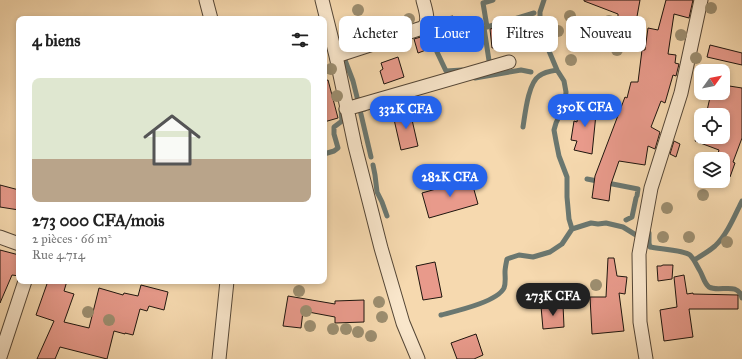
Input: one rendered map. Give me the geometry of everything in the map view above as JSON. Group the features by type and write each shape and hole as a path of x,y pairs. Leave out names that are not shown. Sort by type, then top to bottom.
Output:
{"street":[{"path":"206,0 210,16"},
{"path":"322,0 326,16"},
{"path":"336,56 426,26 427,22 424,0"},
{"path":"646,359 640,322 639,254 651,188 681,93 701,0"},
{"path":"327,20 336,56 346,109 381,248 402,323 418,359"},
{"path":"346,109 509,62"},
{"path":"0,238 16,243"},
{"path":"0,357 24,284"},
{"path":"219,359 227,284"}],"building":[{"path":"640,0 637,16 618,16 618,14 584,1"},
{"path":"666,0 693,0 689,18 674,14 668,54 676,55 675,63 679,64 676,76 673,75 665,103 661,101 651,127 660,132 655,149 648,146 645,165 619,161 611,184 609,201 592,198 595,176 625,97 627,98 631,82 638,82 642,52 646,52 648,28 658,30"},
{"path":"490,29 492,29 492,48"},
{"path":"420,37 421,52 418,53 414,39"},
{"path":"710,45 742,53 742,65 707,57"},
{"path":"398,57 404,77 384,84 380,71 383,69 381,63"},
{"path":"327,80 338,118 327,121"},
{"path":"730,86 742,88 742,138 733,162 735,163 730,177 730,152 718,152 719,150 703,144 730,144 730,108 708,108 709,100 730,100"},
{"path":"579,102 597,104 592,154 574,150 577,141 571,140 574,121 577,122"},
{"path":"410,111 418,146 401,150 393,115"},
{"path":"674,141 680,144 676,157 670,154"},
{"path":"471,179 478,204 429,218 422,193"},
{"path":"0,185 16,189 16,210 0,207"},
{"path":"0,250 16,254 16,276 12,275 0,303"},
{"path":"608,258 614,258 617,276 627,277 625,294 619,293 624,331 592,334 590,297 606,297"},
{"path":"435,262 442,297 423,300 416,266"},
{"path":"673,265 672,279 658,281 657,266"},
{"path":"684,275 687,294 738,295 738,309 689,309 693,337 664,341 660,310 677,307 674,277"},
{"path":"47,284 66,284 64,291 74,294 64,322 89,328 99,288 123,295 124,293 138,296 141,285 168,292 164,310 149,306 147,311 140,309 133,335 114,331 107,359 60,347 55,359 37,359 54,321 36,315"},
{"path":"288,296 335,304 335,301 364,300 364,322 335,323 335,317 303,311 301,328 283,326"},
{"path":"563,305 564,327 543,329 541,306"},
{"path":"476,334 483,355 474,359 457,359 451,343"}],"waterway":[{"path":"493,0 483,3 487,27 534,13"},
{"path":"544,0 540,12 541,32 557,70 564,81 566,92 565,103 554,130 559,156 567,177 569,219 572,229"},
{"path":"484,28 490,67"},
{"path":"437,52 446,71 462,70"},
{"path":"343,55 353,81 358,101"},
{"path":"475,78 521,70 531,72"},
{"path":"523,127 532,85 539,76 550,71 557,70"},
{"path":"334,133 334,127 342,121 341,109"},
{"path":"365,109 360,110 371,157"},
{"path":"327,153 338,148 334,134"},
{"path":"373,165 377,192 387,216"},
{"path":"587,179 638,189 637,196"},
{"path":"626,220 632,217 636,198"},
{"path":"694,260 715,246 730,225 742,201"},
{"path":"441,315 476,305 493,298 504,288 507,259 519,255 533,257 550,252 562,244 572,229 591,223 606,223 623,227 636,235 641,236"},
{"path":"649,233 650,247 687,253 693,258 709,287 737,290 742,298"}]}
